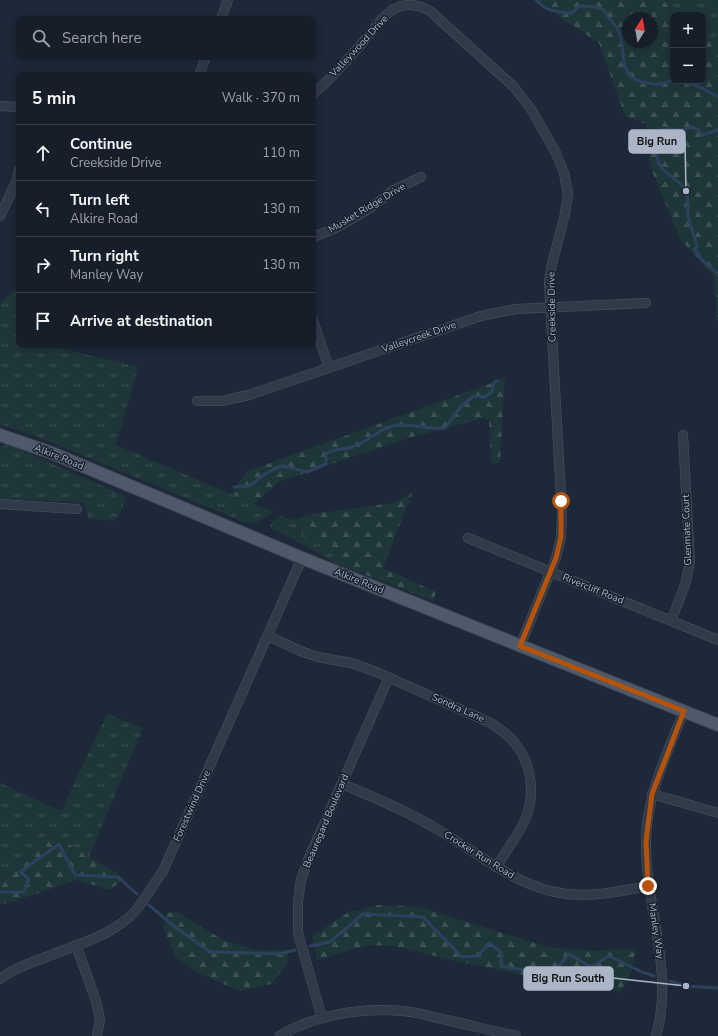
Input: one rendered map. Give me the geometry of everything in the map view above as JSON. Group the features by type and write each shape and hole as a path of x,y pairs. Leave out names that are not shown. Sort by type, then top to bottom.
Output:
{"main road":[{"name":"Alkire Road","path":"0,435 52,453 302,558 718,725"}],"street":[{"path":"222,16 228,0"},
{"name":"Valleywood Drive","path":"316,91 351,56 383,18 395,8 409,5"},
{"name":"Creekside Drive","path":"409,5 420,6 430,11 513,86 531,110 556,153 564,174 568,194 565,214 549,281 562,530 556,558 520,646"},
{"path":"200,72 205,60"},
{"path":"0,106 16,107"},
{"name":"Musket Ridge Drive","path":"316,236 336,228 369,209 394,190 421,177"},
{"path":"0,216 16,182"},
{"name":"Valleycreek Drive","path":"197,401 222,401 248,395 481,316 516,309 646,303"},
{"path":"316,329 329,368"},
{"name":"Glenmate Court","path":"671,621 685,585 690,564 683,435"},
{"path":"0,504 77,509"},
{"name":"Rivercliff Road","path":"468,538 718,640"},
{"name":"Forestwind Drive","path":"0,979 23,967 118,926 135,911 163,871 302,558"},
{"name":"Sondra Lane","path":"268,636 311,655 334,661 351,663 389,677 491,723 504,732 515,743 523,755 529,770 531,785 530,801 527,816 496,867"},
{"name":"Beauregard Boulevard","path":"322,1018 298,933 298,901 301,880 308,860 389,677"},
{"name":"Manley Way","path":"656,1036 663,995 657,937 648,886 646,841 652,794 684,711"},
{"name":"Crocker Run Road","path":"342,784 415,816 496,867 523,881 552,891 567,894 598,894 648,886"},
{"path":"652,794 718,813"},
{"path":"76,945 92,985 96,1001 100,1019 97,1036"},
{"path":"278,1036 291,1029 322,1018 350,1012 374,1010 403,1011 516,1036"}],"green space":[{"path":"534,0 664,0 671,12 670,84 706,84 706,35 718,44 718,324 713,276 680,239 650,166 646,124 625,116 599,43"},
{"path":"664,0 718,0 718,44 706,35 706,12 671,12"},
{"path":"16,289 16,348 59,348 138,367 116,445 273,512 257,523 244,522 33,435 0,424 0,303"},
{"path":"505,378 500,463 491,463 489,420 483,418 405,439 279,482 254,504 230,493 248,471"},
{"path":"6,445 15,447 123,495 126,500 116,521 88,519 85,503 0,498 0,447"},
{"path":"412,493 383,568 436,592 433,601 335,563 339,551 306,536 301,532 294,520 313,514 392,503"},
{"path":"281,516 294,520 301,532 312,540 339,551 335,563 270,528 272,522"},
{"path":"107,714 143,728 89,857 48,832 4,883 0,884 0,783 61,811"},
{"path":"48,832 125,878 109,890 77,880 9,903 0,904 0,884 4,883"},
{"path":"377,905 419,907 548,947 594,951 636,948 632,970 620,993 587,975 553,981 451,960 395,946 368,945 317,960 312,936 347,913"},
{"path":"177,912 223,940 255,950 288,950 287,964 271,984 240,991 200,974 175,957 164,929 166,913"}],"waterway":[{"path":"536,0 544,7 557,11 572,13 579,6 595,7 603,10 619,32 622,43 624,65 631,76 637,80 654,84 660,84 670,80"},
{"path":"691,84 702,88 718,97"},
{"path":"718,130 703,135 699,130 692,127 682,130 662,130 657,147 657,156 662,168 686,191 688,215 697,245 697,248 694,249 702,260 718,274"},
{"path":"234,487 249,486 265,474 283,466 307,472 326,464 326,454 329,452 357,445 382,430 393,426 406,425 445,428 462,405 474,396 485,397 492,392 494,382 498,381"},
{"path":"0,892 24,892 29,879 20,872 59,844 75,875 118,877 137,894"},
{"path":"149,905 175,927 210,952 279,954 295,950"},
{"path":"310,946 330,942 363,914 423,917 462,957 478,956 489,943 501,952 501,966 551,975 569,954 591,967 609,956 642,972 654,976"},
{"path":"670,981 686,986 718,988"}],"place":[{"name":"Big Run","path":"686,191"},
{"name":"Big Run South","path":"686,986"}],"route":[{"path":"561,501 562,530 560,544 556,558 520,646 684,711 652,794 646,841 648,886"}]}
